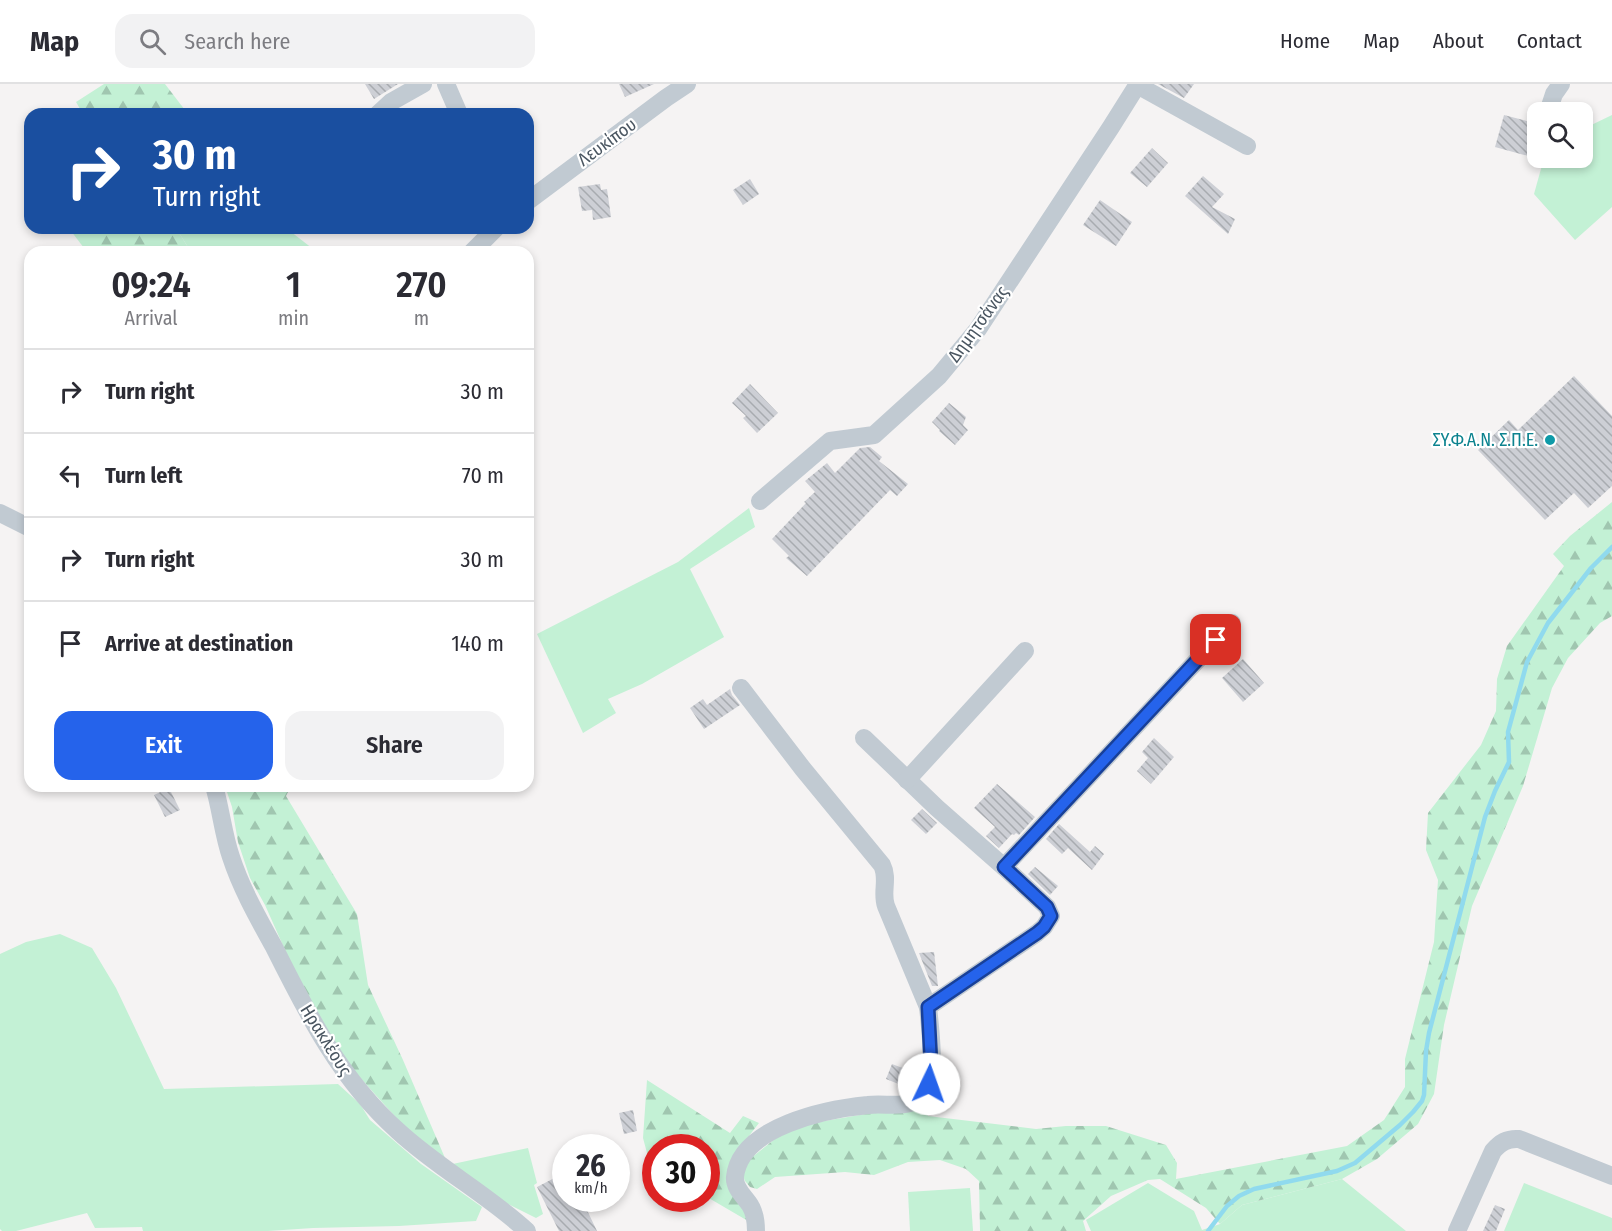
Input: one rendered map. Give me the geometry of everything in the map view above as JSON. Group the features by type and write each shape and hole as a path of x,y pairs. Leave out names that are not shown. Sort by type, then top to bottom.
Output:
{"street":[{"path":"384,108 423,84"},
{"path":"446,84 456,108"},
{"name":"Λευκίπου","path":"534,197 687,84"},
{"path":"1551,102 1561,84"},
{"path":"1137,85 1247,146"},
{"name":"Δημητσάνας","path":"760,501 830,441 874,435 939,376 978,329 1137,85"},
{"path":"478,246 490,234"},
{"path":"0,513 24,525"},
{"path":"1004,867 1233,623"},
{"path":"907,780 1025,651"},
{"path":"741,688 882,865 886,876 884,894 886,906 928,1007 931,1071 927,1091 908,1104 845,1108 794,1121 764,1135 748,1149 735,1180 753,1211 756,1231"},
{"path":"864,738 1047,907 1051,916 1037,933 928,1007"},
{"name":"Ηρακλέους","path":"215,792 226,841 236,872 314,1025 332,1054 374,1108 398,1131 527,1231"},
{"path":"1457,1231 1493,1151 1508,1139 1519,1139 1612,1176"}],"green space":[{"path":"104,84 165,84 183,108 80,108 76,102"},
{"path":"1612,115 1612,207 1575,240 1534,194 1541,168 1593,168 1593,124"},
{"path":"73,234 180,234 187,246 82,246"},
{"path":"180,234 294,234 309,246 187,246"},
{"path":"1612,502 1612,616 1600,623 1568,658 1552,688 1523,786 1472,906 1444,1025 1434,1094 1418,1124 1377,1159 1342,1179 1242,1205 1220,1224 1206,1208 1160,1179 1148,1180 1111,1196 1083,1221 1086,1231 980,1231 979,1181 966,1169 940,1160 908,1162 874,1175 845,1172 775,1177 757,1189 750,1187 745,1181 742,1173 746,1162 790,1127 923,1104 928,1116 1036,1129 1106,1126 1166,1145 1177,1163 1176,1179 1347,1146 1384,1120 1405,1087 1405,1059 1434,942 1438,880 1426,850 1428,813 1481,745 1496,711 1497,679 1507,646 1564,566 1553,554 1570,536"},
{"path":"749,508 755,527 690,569 724,637 642,684 608,699 616,713 583,733 537,634 678,562"},
{"path":"227,792 288,792 286,796 357,914 368,985 448,1165 408,1131 346,1062 297,977 265,905 250,878 238,842"},
{"path":"60,934 92,948 116,988 164,1089 338,1084 360,1104 370,1120 421,1164 482,1207 476,1221 268,1231 143,1231 142,1227 95,1228 87,1213 16,1231 2,1231 0,1229 0,954 26,942"},
{"path":"647,1080 730,1133 743,1116 759,1123 738,1150 743,1204 748,1221 720,1205 720,1134 643,1134"},
{"path":"528,1148 537,1183 534,1185 543,1214 536,1218 494,1197 448,1165"},
{"path":"1342,1179 1406,1231 1091,1231 1086,1220 1148,1183 1194,1211 1202,1230 1220,1224 1242,1205"},
{"path":"1524,1183 1612,1218 1612,1231 1504,1231"},
{"path":"970,1188 973,1231 910,1231 908,1192"}],"building":[{"path":"365,84 398,84 374,99"},
{"path":"619,84 654,84 625,97"},
{"path":"1158,84 1194,84 1184,98"},
{"path":"1504,115 1527,121 1527,156 1495,147"},
{"path":"1152,148 1168,163 1147,187 1130,173"},
{"path":"1203,176 1224,194 1212,207 1235,219 1228,234 1185,196"},
{"path":"750,179 759,194 743,205 733,190"},
{"path":"600,184 601,190 607,189 611,217 593,220 592,210 582,211 578,187"},
{"path":"1100,200 1132,222 1116,246 1083,225"},
{"name":"ΣΥ.Φ.Α.Ν. Σ.Π.Ε.","path":"1574,376 1612,416 1612,486 1588,508 1574,493 1545,520 1478,450 1509,420 1518,430"},
{"path":"750,384 778,413 757,433 743,418 746,416 732,403"},
{"path":"949,403 966,417 963,425 968,430 955,445 932,422"},
{"path":"870,447 882,457 879,461 908,484 897,496 890,490 807,576 786,558 789,556 772,539 815,492 805,481 827,463 835,473 860,448"},
{"path":"1243,659 1264,683 1243,702 1222,678"},
{"path":"730,689 740,705 704,729 690,708 703,699 707,705"},
{"path":"1154,738 1174,757 1151,784 1137,771 1148,758 1142,752"},
{"path":"997,784 1035,817 1019,835 1012,834 999,848 986,836 995,827 974,808"},
{"path":"160,792 171,792 180,810 165,817 154,795"},
{"path":"922,809 937,823 926,834 911,820"},
{"path":"1059,824 1090,852 1095,846 1104,854 1092,870 1068,848 1062,854 1046,839"},
{"path":"1035,867 1058,886 1050,895 1028,874"},
{"path":"934,952 938,986 932,986 919,953"},
{"path":"892,1064 913,1072 906,1087 886,1079"},
{"path":"633,1110 637,1131 624,1134 619,1113"},
{"path":"552,1179 552,1212 588,1212 597,1231 559,1231 537,1187"},
{"path":"1495,1205 1505,1209 1496,1231 1483,1231"}],"waterway":[{"path":"1208,1231 1227,1206 1239,1196 1254,1189 1337,1171 1355,1163 1400,1125 1422,1101 1429,1033 1485,817 1509,762 1508,732 1527,662 1548,623 1591,568 1612,547"}],"place":[{"name":"ΣΥ.Φ.Α.Ν. Σ.Π.Ε.","path":"1550,440"}],"route":[{"path":"929,1084 931,1064 928,1007 1037,933 1051,916 1047,907 1004,867 1216,640"}]}
